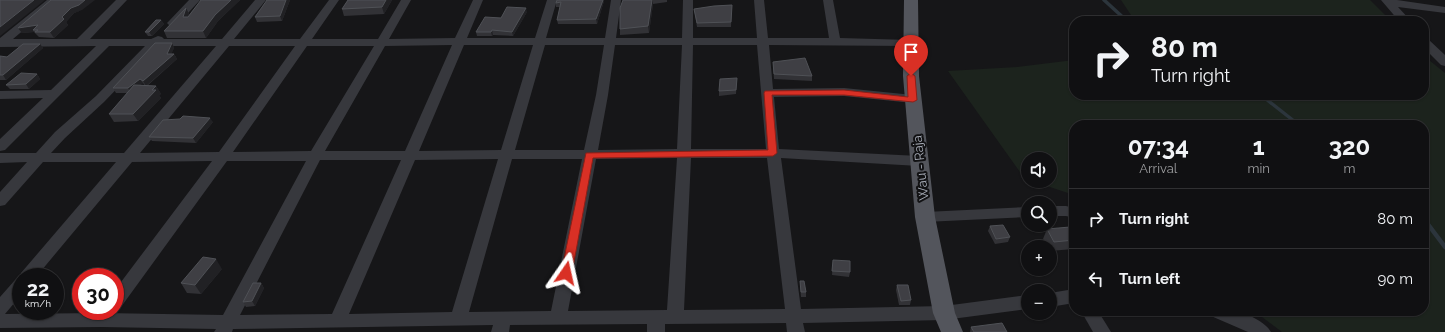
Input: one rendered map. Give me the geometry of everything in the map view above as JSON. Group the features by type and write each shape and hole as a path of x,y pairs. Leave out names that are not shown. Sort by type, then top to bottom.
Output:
{"main road":[{"name":"Wau - Raja","path":"911,0 911,76 925,217 948,322"}],"street":[{"path":"1,43 54,0"},
{"path":"80,43 122,0"},
{"path":"0,201 60,135 100,99 196,0"},
{"path":"35,268 261,0"},
{"path":"124,290 223,156 334,0"},
{"path":"225,327 315,156 406,0"},
{"path":"338,320 478,0"},
{"path":"458,319 552,0"},
{"path":"558,318 589,155 602,96 616,0"},
{"path":"675,316 689,42 688,0"},
{"path":"759,0 773,153 794,324"},
{"path":"828,0 835,41"},
{"path":"1430,0 1442,12"},
{"path":"1386,1 1442,12"},
{"path":"1386,1 1400,16"},
{"path":"1,43 835,41 911,43"},
{"path":"0,147 106,43"},
{"path":"1429,46 1445,62"},
{"path":"768,93 844,92 913,100"},
{"path":"0,95 53,94"},
{"path":"0,158 773,153 919,161"},
{"path":"1057,211 1069,212"},
{"path":"925,217 1021,212"},
{"path":"0,309 12,295"},
{"path":"1057,299 1069,297"},
{"path":"0,321 101,321 225,327 338,320 369,326 458,319 502,325 558,318 656,324 675,316 794,324 948,322 1021,304"},
{"path":"1092,316 1102,332"},
{"path":"1230,316 1250,324 1262,332"}],"shaded area":[{"path":"1121,0 1370,0 1386,16 1132,16"},
{"path":"1429,60 1445,73 1445,332 1282,332 1261,316 1429,316 1429,120 1069,120 1069,193 1053,188 1057,188 1057,152 1021,152 1021,173 948,71 1017,67 1069,61 1069,100 1429,100"}],"building":[{"path":"0,0 34,0 0,27"},
{"path":"51,0 85,0 79,5 71,8 62,17 64,19 50,32 35,32 38,30 33,30 38,25 18,28"},
{"path":"201,0 231,0 215,15 203,31 164,31 186,8 183,17 188,17"},
{"path":"267,0 286,0 280,16 255,17"},
{"path":"348,0 386,0 382,7 342,9"},
{"path":"557,0 603,0 596,19 557,20 561,2 556,3"},
{"path":"623,0 652,0 648,26 620,29 620,8"},
{"path":"732,5 731,22 697,23 694,9"},
{"path":"507,7 526,8 512,32 492,30 491,32 476,32 485,17 501,18"},
{"path":"156,20 161,20 149,32 145,32"},
{"path":"155,43 172,43 167,54 174,54 143,81 140,79 128,88 113,88"},
{"path":"23,44 40,44 3,75 0,75 0,56 7,57"},
{"path":"805,58 812,76 774,74 773,62"},
{"path":"21,73 37,74 26,84 6,85"},
{"path":"737,78 736,90 719,91 720,79"},
{"path":"134,85 156,86 152,90 156,90 133,114 109,114"},
{"path":"183,116 210,118 193,138 149,137 163,120 180,119"},
{"path":"1003,225 1010,237 996,239 990,226"},
{"path":"1069,227 1069,240 1057,242 1057,240 1053,240 1049,232 1057,232 1057,228"},
{"path":"203,257 216,259 195,285 181,283"},
{"path":"833,260 850,261 850,272 832,271"},
{"path":"800,281 804,281 806,292 801,292"},
{"path":"253,283 261,283 252,301 243,302"},
{"path":"897,285 908,285 911,300 901,301"},
{"path":"1002,323 1007,332 974,332 971,327"}],"waterway":[{"path":"1104,0 1122,16"},
{"path":"1267,100 1293,120"},
{"path":"1429,226 1445,247"}],"route":[{"path":"566,273 589,155 773,153 768,93 844,92 913,100 911,76"}]}
